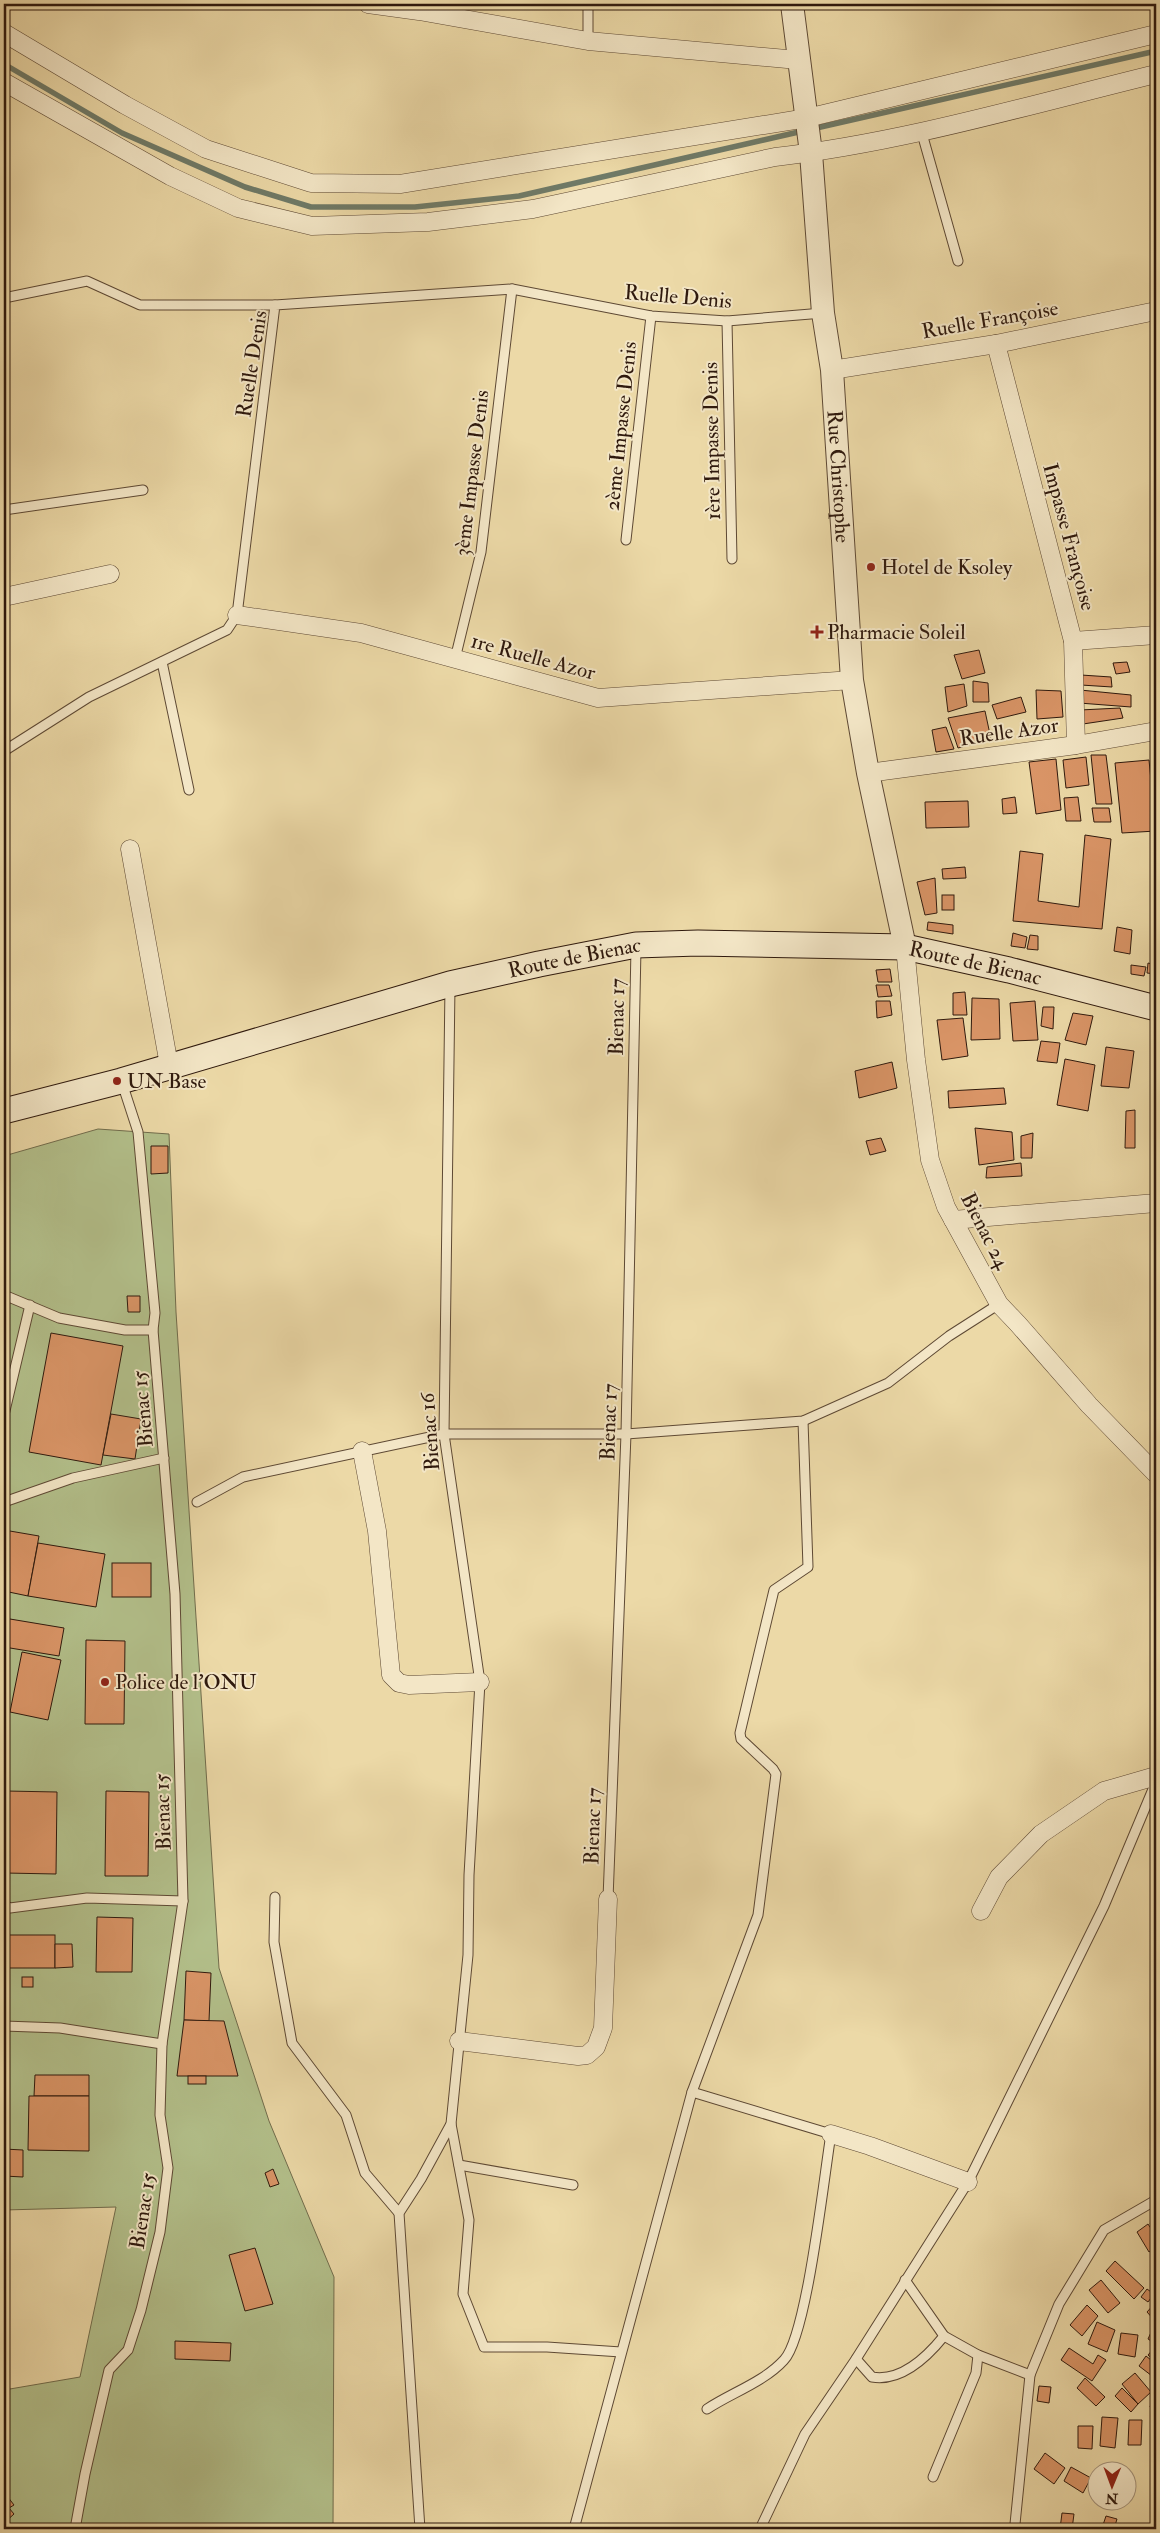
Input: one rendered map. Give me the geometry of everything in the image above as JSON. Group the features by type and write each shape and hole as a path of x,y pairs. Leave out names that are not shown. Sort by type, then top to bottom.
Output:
{"main road":[{"name":"Route de Bienac","path":"4,1111 121,1081 169,1065 450,984 636,945 698,943 905,947 1009,970 1156,1008"}],"street":[{"path":"368,4 419,7 588,42 798,60"},
{"name":"Rue Christophe","path":"792,4 798,60 812,153 823,313 832,370 852,680 868,774 905,947"},
{"path":"4,33 125,105 206,149 311,183 400,184 808,118 1156,34"},
{"path":"4,82 96,136 187,184 238,208 312,226 428,222 533,209 776,157 812,153 921,130 1156,74"},
{"name":"Ruelle Françoise","path":"832,370 996,344 1156,311"},
{"name":"Impasse Françoise","path":"996,344 1073,642 1076,745"},
{"path":"4,597 110,574"},
{"name":"1re Ruelle Azor","path":"236,614 361,633 598,698 852,680"},
{"path":"1073,642 1156,635"},
{"name":"Ruelle Azor","path":"868,774 1076,745 1156,731"},
{"path":"130,849 169,1065"},
{"name":"Bienac 24","path":"905,947 916,1060 930,1160 946,1208 999,1304 1089,1405 1156,1474"},
{"path":"953,1220 1156,1203"},
{"path":"362,1451 377,1531 391,1675 399,1683 409,1685 480,1682"},
{"path":"981,1911 999,1877 1042,1834 1104,1791 1156,1776"},
{"path":"459,2041 578,2056 587,2055 596,2047 604,2028 608,1899"},
{"path":"831,2134 870,2146 968,2182"}],"lane":[{"path":"588,4 588,42"},
{"path":"921,130 958,262"},
{"path":"4,298 87,281 140,305 275,305"},
{"name":"Ruelle Denis","path":"236,614 275,305 512,289 651,316 727,321 823,313"},
{"name":"3ème Impasse Denis","path":"455,659 481,552 512,289"},
{"name":"2ème Impasse Denis","path":"626,540 651,316"},
{"name":"1ère Impasse Denis","path":"727,321 732,559"},
{"path":"4,510 143,490"},
{"path":"4,751 89,697 227,630 236,614"},
{"path":"162,662 189,790"},
{"name":"Bienac 17","path":"608,1899 626,1434 636,945"},
{"name":"Bienac 16","path":"450,984 444,1434 480,1682 469,1875 468,1955 451,2124"},
{"name":"Bienac 15","path":"75,2529 85,2474 109,2370 128,2350 141,2310 160,2232 168,2168 160,2115 162,2044 183,1901 175,1594 153,1330 155,1313 138,1132 121,1081"},
{"path":"4,1295 59,1318 125,1330 153,1330"},
{"path":"197,1502 243,1477 444,1434 626,1434 803,1421 888,1383 949,1336 999,1304"},
{"path":"4,1415 30,1305"},
{"path":"574,2529 692,2092 758,1915 776,1774 774,1769 741,1739 740,1733 774,1590 808,1568 803,1421"},
{"path":"4,1502 74,1478 164,1458"},
{"path":"760,2529 805,2434 856,2359 968,2182 1104,1906 1156,1782"},
{"path":"275,1897 274,1942 292,2042 346,2115 365,2173 399,2213 420,2529"},
{"path":"4,1905 10,1908 87,1898 183,1901"},
{"path":"4,2026 60,2028 162,2044"},
{"path":"692,2092 831,2134 803,2312 794,2343 784,2360 758,2379 707,2409"},
{"path":"451,2124 469,2220 464,2294 484,2347 547,2347 622,2352"},
{"path":"399,2213 421,2179 451,2124"},
{"path":"459,2164 573,2185"},
{"path":"1013,2529 1030,2374 1059,2304 1104,2230 1156,2200"},
{"path":"905,2280 944,2336 978,2356 1030,2374"},
{"path":"856,2359 872,2377 891,2378 912,2366 934,2348 944,2336"},
{"path":"933,2477 976,2373 978,2356"}],"green space":[{"path":"98,1129 169,1134 176,1312 219,1968 269,2121 334,2277 333,2529 4,2529 4,2390 80,2377 116,2207 4,2210 4,1156"}],"building":[{"path":"979,650 985,673 962,679 954,655"},
{"path":"1127,662 1130,672 1116,674 1113,663"},
{"path":"1156,662 1156,689 1153,670"},
{"path":"1081,675 1111,677 1112,687 1081,685"},
{"path":"973,681 988,683 989,702 973,702"},
{"path":"964,684 967,706 948,712 945,687"},
{"path":"1036,690 1061,691 1063,717 1037,719"},
{"path":"1080,690 1131,695 1131,707 1079,703"},
{"path":"1021,697 1026,712 997,719 992,705"},
{"path":"1120,708 1123,718 1083,724 1080,710"},
{"path":"985,711 991,739 958,748 948,718"},
{"path":"946,727 954,749 936,752 932,730"},
{"path":"1091,755 1106,755 1112,804 1096,804"},
{"path":"1086,757 1089,785 1066,788 1063,760"},
{"path":"1056,759 1061,810 1036,814 1029,762"},
{"path":"1149,760 1156,831 1122,833 1115,763"},
{"path":"1015,797 1017,813 1003,814 1002,799"},
{"path":"1078,797 1081,821 1066,821 1064,798"},
{"path":"968,801 969,827 926,828 925,802"},
{"path":"1092,808 1109,808 1111,822 1094,822"},
{"path":"1085,835 1111,839 1102,929 1013,921 1020,851 1043,854 1038,901 1079,907"},
{"path":"965,867 966,878 943,879 942,869"},
{"path":"935,878 937,913 925,915 917,882"},
{"path":"942,895 954,895 954,910 942,910"},
{"path":"928,922 953,925 953,934 927,930"},
{"path":"1117,927 1132,930 1130,954 1114,951"},
{"path":"1013,933 1027,937 1025,948 1011,946"},
{"path":"1030,935 1038,936 1038,950 1027,949"},
{"path":"1148,963 1156,965 1156,974 1147,973"},
{"path":"1131,965 1146,967 1144,976 1131,974"},
{"path":"890,969 892,982 878,982 876,970"},
{"path":"876,985 889,985 892,996 878,997"},
{"path":"965,992 967,1015 953,1015 953,993"},
{"path":"972,998 999,999 1000,1039 971,1040"},
{"path":"876,1001 890,1001 892,1015 877,1018"},
{"path":"1035,1001 1038,1040 1013,1041 1010,1003"},
{"path":"1043,1007 1054,1007 1053,1029 1041,1026"},
{"path":"1073,1013 1093,1016 1086,1045 1065,1040"},
{"path":"963,1018 968,1056 942,1060 937,1020"},
{"path":"1041,1041 1060,1043 1057,1063 1037,1061"},
{"path":"1106,1047 1134,1051 1129,1088 1101,1086"},
{"path":"1065,1059 1095,1065 1088,1111 1057,1105"},
{"path":"892,1062 897,1088 859,1098 855,1071"},
{"path":"1004,1088 1006,1104 949,1108 948,1091"},
{"path":"1135,1110 1135,1148 1125,1148 1126,1111"},
{"path":"975,1128 1012,1132 1014,1160 979,1165"},
{"path":"1033,1133 1032,1158 1021,1158 1021,1136"},
{"path":"881,1138 886,1151 870,1155 866,1141"},
{"path":"151,1146 168,1146 168,1173 151,1174"},
{"path":"1021,1163 1022,1176 986,1178 987,1167"},
{"path":"127,1296 140,1296 140,1312 128,1312"},
{"path":"51,1333 123,1346 101,1465 29,1452"},
{"path":"111,1414 141,1419 135,1459 103,1455"},
{"path":"4,1530 39,1536 28,1596 4,1591"},
{"path":"38,1543 105,1554 96,1607 28,1596"},
{"path":"112,1563 151,1563 151,1597 112,1597"},
{"path":"4,1618 64,1628 59,1656 4,1647"},
{"name":"Police de l'ONU","path":"86,1640 125,1641 124,1724 85,1724"},
{"path":"22,1652 61,1660 48,1720 10,1712"},
{"path":"6,1791 57,1792 56,1874 5,1873"},
{"path":"106,1791 149,1792 148,1876 105,1876"},
{"path":"97,1917 133,1918 132,1972 96,1972"},
{"path":"4,1935 55,1935 55,1968 4,1968"},
{"path":"55,1944 72,1944 73,1967 55,1968"},
{"path":"186,1971 211,1973 209,2021 184,2020"},
{"path":"22,1977 33,1977 33,1987 22,1987"},
{"path":"184,2020 224,2021 238,2076 177,2076"},
{"path":"35,2075 89,2075 89,2096 34,2096"},
{"path":"188,2076 206,2076 206,2084 188,2084"},
{"path":"29,2096 89,2096 89,2151 28,2150"},
{"path":"4,2149 23,2150 23,2177 4,2176"},
{"path":"273,2169 279,2184 270,2187 265,2173"},
{"path":"1156,2219 1156,2234 1150,2223"},
{"path":"1148,2224 1156,2236 1156,2247 1149,2252 1137,2232"},
{"path":"255,2248 273,2304 245,2311 229,2255"},
{"path":"1115,2261 1144,2288 1134,2299 1106,2271"},
{"path":"1101,2280 1120,2303 1108,2313 1089,2290"},
{"path":"1147,2289 1154,2294 1148,2302 1141,2297"},
{"path":"1156,2302 1156,2322 1147,2312"},
{"path":"1087,2305 1098,2316 1082,2336 1070,2325"},
{"path":"1097,2322 1115,2330 1107,2352 1088,2344"},
{"path":"1153,2328 1156,2330 1156,2344 1148,2339"},
{"path":"1121,2333 1138,2335 1135,2357 1118,2354"},
{"path":"175,2341 231,2343 230,2361 175,2359"},
{"path":"1069,2348 1093,2364 1098,2355 1106,2360 1092,2381 1061,2360"},
{"path":"1156,2348 1156,2362 1148,2355"},
{"path":"1146,2356 1156,2364 1156,2379 1139,2366"},
{"path":"1135,2373 1151,2392 1138,2404 1122,2384"},
{"path":"1085,2378 1105,2397 1096,2406 1077,2388"},
{"path":"1039,2386 1051,2387 1049,2403 1037,2401"},
{"path":"1122,2388 1138,2404 1131,2412 1115,2396"},
{"path":"1156,2388 1156,2409 1150,2407"},
{"path":"1102,2417 1118,2418 1115,2448 1100,2446"},
{"path":"1129,2420 1142,2420 1141,2445 1128,2445"},
{"path":"1078,2426 1093,2426 1092,2449 1078,2448"},
{"path":"1045,2453 1065,2468 1054,2484 1034,2469"},
{"path":"1071,2467 1088,2476 1088,2484 1083,2493 1064,2481"},
{"path":"4,2492 14,2505 9,2508 14,2514 4,2523"},
{"path":"1062,2513 1074,2514 1072,2529 1060,2529"},
{"path":"1106,2516 1117,2519 1114,2529 1102,2528"},
{"path":"1078,2524 1093,2526 1092,2529 1078,2529"}],"waterway":[{"path":"812,129 1156,51"},
{"path":"4,64 122,133 245,187 311,207 415,207 519,196 803,131"}],"place":[{"name":"Hotel de Ksoley","path":"871,567"},
{"name":"Pharmacie Soleil","path":"817,632"},
{"name":"UN Base","path":"117,1081"},
{"name":"Police de l'ONU","path":"105,1682"}]}
